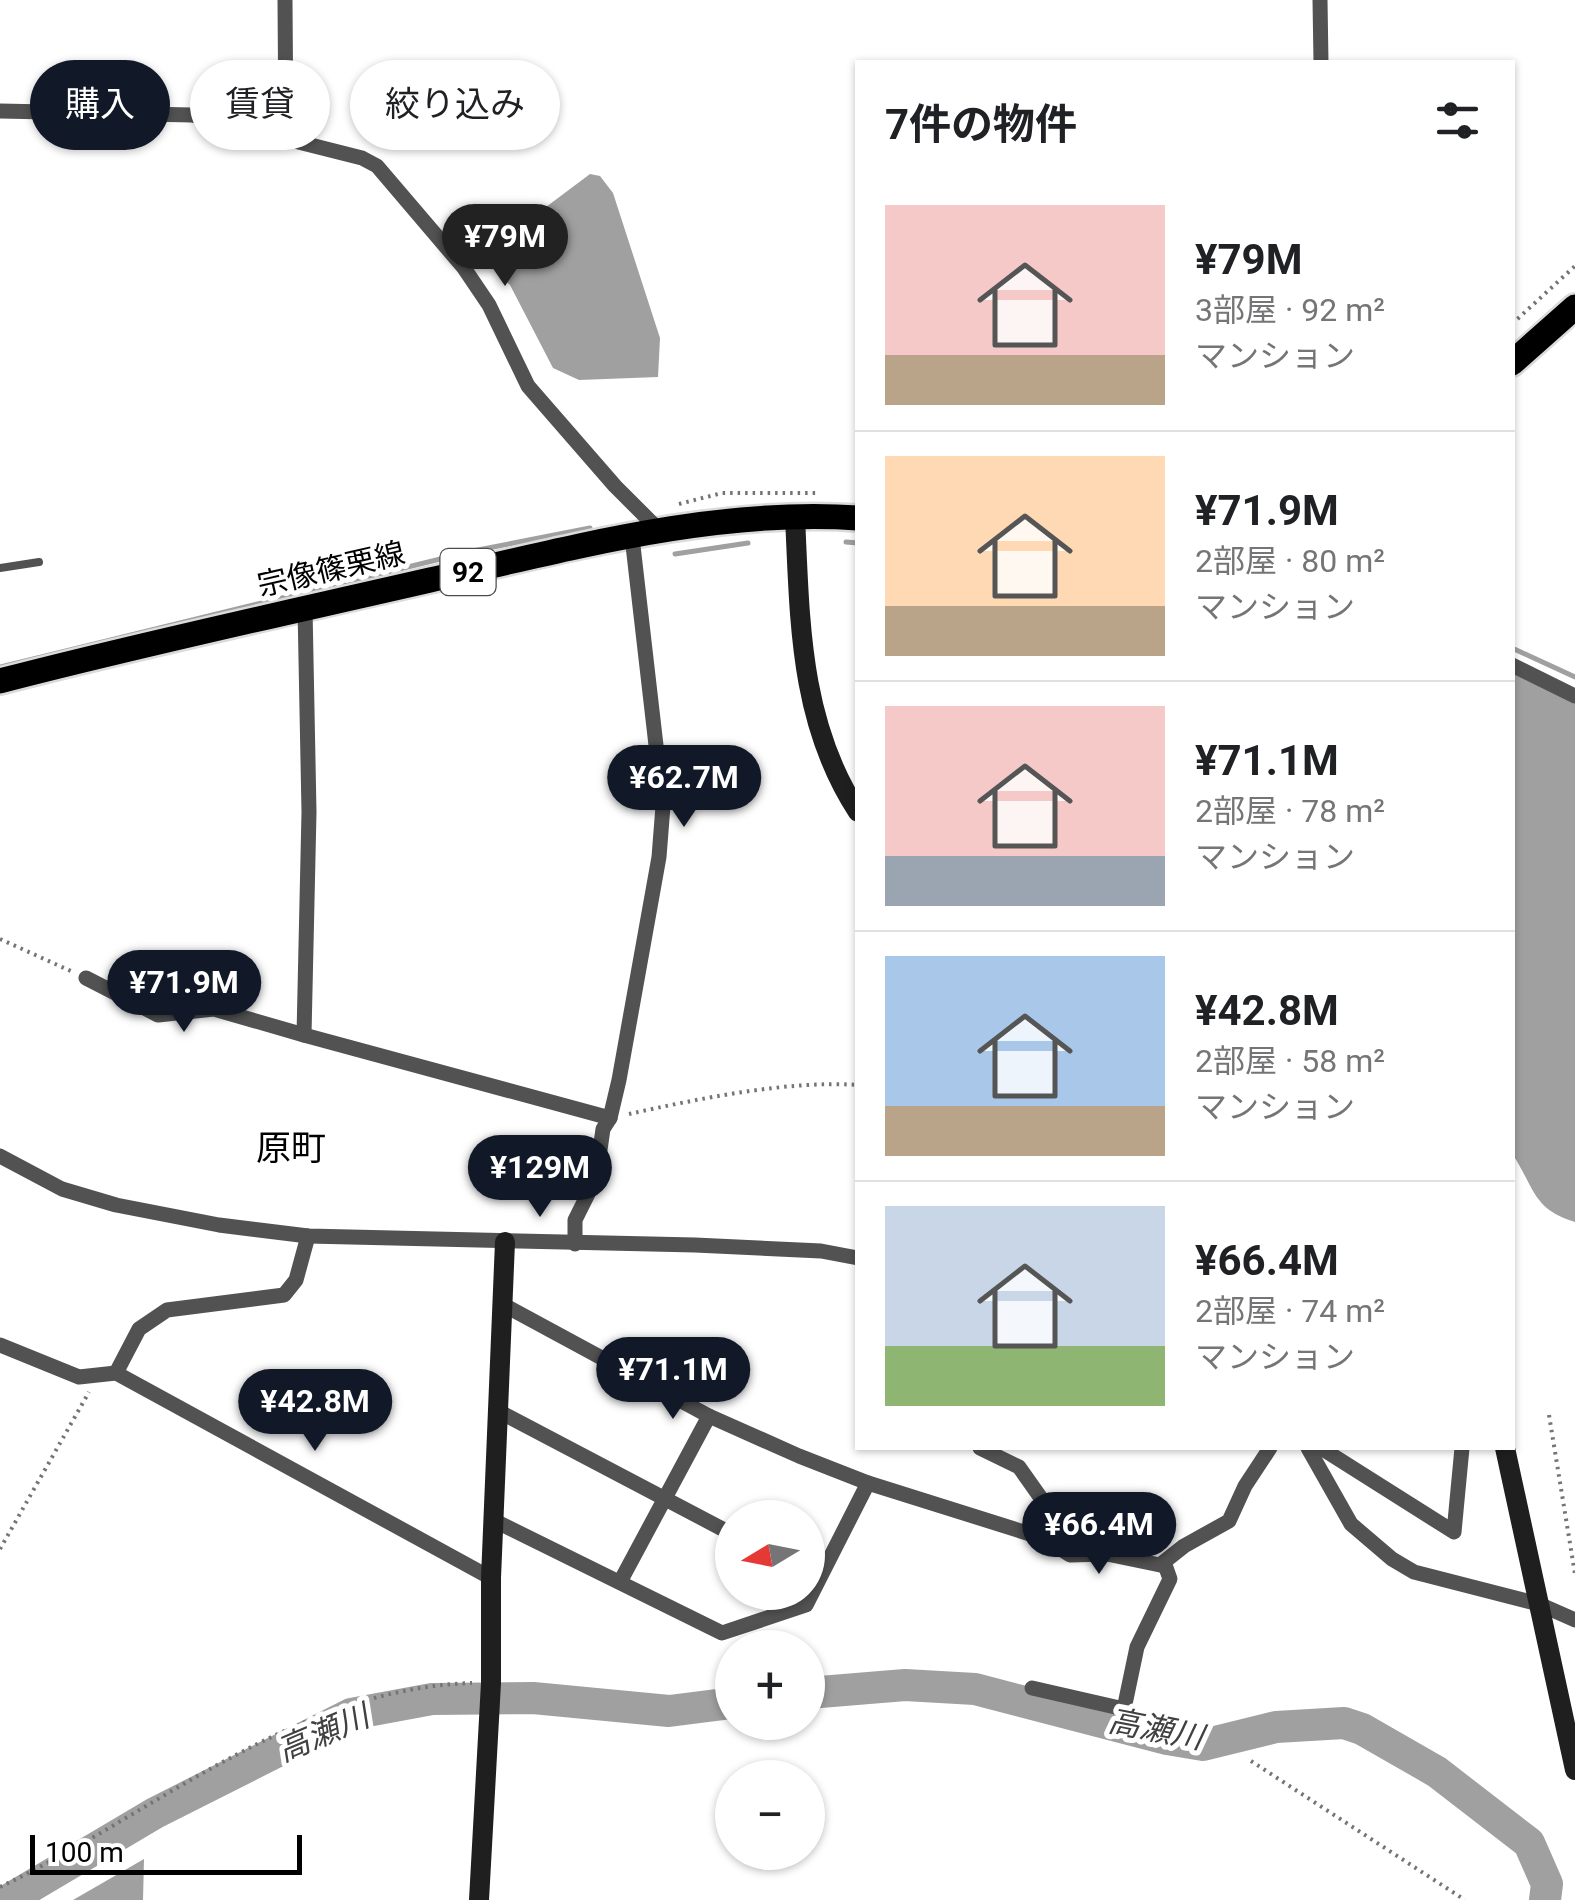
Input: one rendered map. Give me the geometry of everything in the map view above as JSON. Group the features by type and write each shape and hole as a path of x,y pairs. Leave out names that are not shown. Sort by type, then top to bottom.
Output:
{"main road":[{"path":"1515,359 1575,307"},
{"name":"宗像篠栗線","path":"0,681 127,648 632,537 744,520 855,518"}],"street":[{"path":"285,0 285,60"},
{"path":"1320,0 1320,60"},
{"path":"0,110 190,116"},
{"path":"328,150 377,166 464,268 488,305 528,386 615,486 662,532"},
{"path":"795,517 810,703 833,770 855,807"},
{"path":"575,1244 575,1220 596,1178 603,1129 610,1118 659,857 664,806 632,537"},
{"path":"304,1035 309,812 306,608"},
{"path":"1515,667 1575,696"},
{"path":"86,978 158,1015 214,1009 610,1118"},
{"path":"0,1156 62,1188 116,1205 219,1225 308,1236 821,1250 855,1257"},
{"path":"116,1373 140,1329 167,1310 284,1295 296,1280 308,1236"},
{"path":"479,1900 505,1242"},
{"path":"504,1305 709,1416 868,1483 1043,1538 1070,1555 1107,1554 1160,1565 1228,1521 1269,1450"},
{"path":"0,1345 78,1377 116,1373 492,1578"},
{"path":"500,1412 715,1525"},
{"path":"620,1582 709,1416"},
{"path":"984,1450 1019,1467 1060,1525 1107,1554"},
{"path":"1309,1450 1351,1524 1392,1560 1414,1572 1539,1604 1575,1620"},
{"path":"1324,1450 1454,1532 1462,1450"},
{"path":"1505,1450 1575,1770"},
{"path":"825,1556 868,1483"},
{"path":"494,1520 722,1633 791,1610"},
{"path":"1032,1688 1124,1709 1138,1647 1170,1580 1164,1562"}],"lane":[{"path":"0,568 39,562"}],"path":[{"path":"1515,321 1575,266"},
{"path":"0,939 86,978"},
{"path":"610,1118 758,1092 831,1083 855,1085"},
{"path":"0,1549 95,1376"},
{"path":"1549,1415 1575,1574"},
{"path":"0,1887 89,1841 277,1732 341,1705 434,1684 490,1683"},
{"path":"1251,1761 1464,1900"}],"shaded area":[{"path":"590,174 600,176 613,193 660,338 658,377 579,380 553,368 510,285 485,260 526,222"},
{"path":"1515,670 1575,701 1575,1222 1551,1211 1536,1196 1515,1159"},
{"path":"144,1859 143,1900 73,1900"}],"waterway":[{"path":"0,667 473,551 590,528"},
{"path":"846,542 855,543"},
{"path":"675,554 748,543"},
{"path":"1515,649 1575,677"},
{"name":"高瀬川","path":"825,1692 905,1685 975,1689 1203,1745 1276,1727 1344,1723 1362,1729 1437,1772 1529,1843 1547,1884 1545,1900"},
{"name":"高瀬川","path":"8,1900 155,1813 351,1714 432,1699 533,1698 669,1711 715,1705"}],"district":[{"name":"原町","path":"291,1148"}]}
